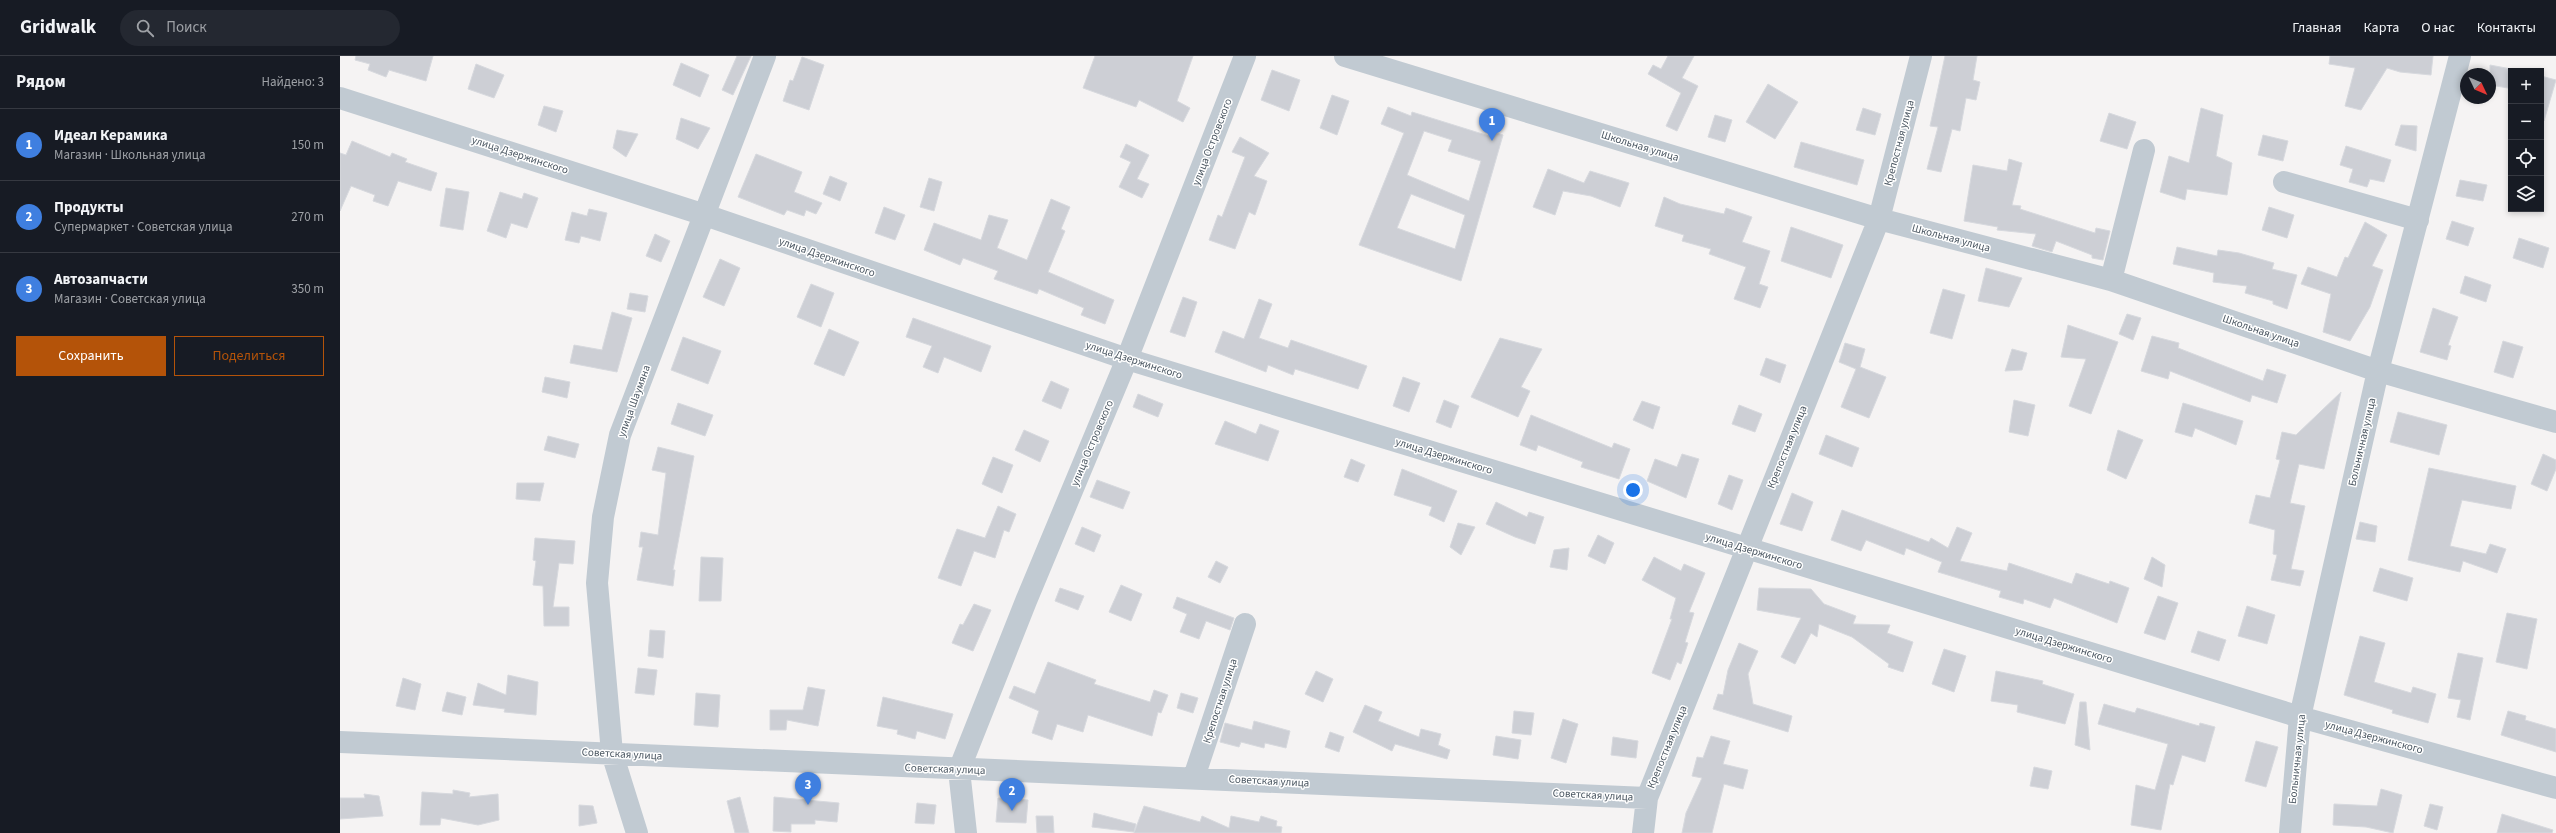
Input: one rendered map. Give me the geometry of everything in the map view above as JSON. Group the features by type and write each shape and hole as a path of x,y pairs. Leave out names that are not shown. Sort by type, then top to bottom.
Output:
{"street":[{"name":"улица Шаумяна","path":"637,833 612,753 597,583 603,517 620,436 765,56"},
{"name":"улица Островского","path":"966,833 959,770 1026,601 1127,359 1245,56"},
{"name":"Школьная улица","path":"1345,56 1879,219 2111,280 2378,371 2556,422"},
{"name":"Крепостная улица","path":"1642,833 1647,798 1879,219 1921,56"},
{"name":"Больничная улица","path":"2290,833 2300,717 2378,371 2460,56"},
{"name":"улица Дзержинского","path":"340,98 705,215 1127,359 2300,717 2556,788"},
{"path":"2111,280 2144,150"},
{"path":"2284,182 2418,220"},
{"name":"Крепостная улица","path":"1194,777 1245,624"},
{"name":"Советская улица","path":"340,742 612,753 959,770 1194,777 1647,798"}],"building":[{"path":"356,56 433,56 426,81 389,70 386,77 368,70 370,64 355,60"},
{"path":"737,56 751,56 733,95 722,90"},
{"path":"1095,56 1193,56 1177,101 1190,108 1183,122 1139,100 1136,107 1083,88"},
{"path":"1668,56 1694,56 1682,78 1698,86 1677,131 1666,126 1681,93 1648,74 1653,65 1661,69"},
{"path":"1945,56 1977,56 1973,80 1980,82 1976,100 1966,98 1960,131 1952,129 1941,172 1927,169 1938,127 1930,126"},
{"path":"2330,56 2433,56 2431,75 2400,72 2387,68 2361,110 2345,106 2355,68 2329,64"},
{"path":"802,57 824,65 809,110 783,101 790,80 793,81"},
{"path":"681,63 709,75 700,97 673,85"},
{"path":"476,64 504,75 494,98 468,89"},
{"path":"2490,65 2508,68 2508,88 2496,86 2496,68 2490,68"},
{"path":"1272,70 1300,80 1289,111 1261,100"},
{"path":"2544,77 2556,80 2544,121"},
{"path":"1768,84 1798,102 1775,139 1746,122"},
{"path":"1332,95 1349,101 1337,135 1320,128"},
{"path":"544,106 563,111 556,132 538,125"},
{"path":"1388,107 1411,116 1412,112 1489,136 1490,131 1503,135 1461,281 1359,245 1404,133 1381,124","holes":["1424,131 1452,140 1448,151 1481,161 1469,201 1407,175","1411,194 1465,215 1455,249 1397,228"]},
{"path":"1863,108 1881,114 1875,135 1856,130"},
{"path":"2201,108 2223,115 2216,156 2232,163 2227,195 2187,189 2185,200 2160,192 2169,156 2189,163"},
{"path":"2109,113 2136,122 2127,149 2100,141"},
{"path":"1715,115 1732,120 1725,142 1708,137"},
{"path":"681,118 710,128 698,149 676,139"},
{"path":"2401,125 2417,126 2416,151 2395,145"},
{"path":"617,130 638,134 626,157 613,148"},
{"path":"2263,135 2288,141 2283,161 2258,155"},
{"path":"1240,137 1269,153 1254,176 1267,181 1255,215 1249,212 1235,249 1209,240 1218,215 1222,217 1245,157 1232,152"},
{"path":"352,141 390,157 392,153 407,159 405,162 437,173 431,191 398,181 388,206 373,201 375,195 351,186 340,211 340,153 346,155"},
{"path":"1801,142 1864,160 1857,185 1794,167"},
{"path":"1126,144 1149,155 1137,179 1149,184 1142,198 1119,187 1131,162 1120,157"},
{"path":"2346,146 2391,160 2384,182 2370,179 2367,187 2349,182 2353,169 2340,165"},
{"path":"756,154 802,172 794,192 822,203 816,214 806,210 804,216 787,210 784,215 738,197"},
{"path":"2009,159 2022,163 2012,205 2021,206 2020,209 2095,233 2096,228 2110,231 2103,260 2092,258 2092,255 2056,241 2052,252 2032,246 2036,234 1997,230 1998,227 1964,221 1973,165 2007,171"},
{"path":"1548,169 1584,183 1590,171 1629,183 1620,207 1591,196 1563,191 1555,215 1533,207"},
{"path":"830,176 847,183 840,201 823,194"},
{"path":"929,178 942,182 934,211 920,207"},
{"path":"2460,180 2487,185 2483,201 2456,196"},
{"path":"446,188 469,192 463,230 440,226"},
{"path":"500,192 522,199 524,193 538,198 527,228 511,223 506,238 487,231"},
{"path":"1664,197 1680,204 1724,214 1726,208 1752,217 1742,242 1770,251 1759,284 1768,287 1760,308 1734,299 1746,267 1709,254 1711,249 1682,241 1684,235 1655,226"},
{"path":"1051,199 1070,207 1061,229 1065,231 1048,272 1114,300 1105,324 1081,315 1084,308 1039,289 1037,294 994,279 998,271 963,258 960,265 924,250 934,223 981,240 989,215 1008,220 997,248 1027,260"},
{"path":"884,207 905,215 895,240 875,233"},
{"path":"2269,207 2294,215 2287,238 2262,230"},
{"path":"589,209 607,213 600,241 581,236 579,243 565,240 572,212 587,216"},
{"path":"2452,221 2474,228 2468,246 2446,239"},
{"path":"2365,222 2387,235 2372,266 2383,270 2370,307 2350,341 2323,332 2331,294 2301,284 2308,267 2337,277 2345,257 2348,258"},
{"path":"1791,227 1843,245 1831,278 1781,261"},
{"path":"655,234 670,241 661,262 646,256"},
{"path":"2519,238 2549,248 2543,268 2513,258"},
{"path":"2177,247 2217,256 2218,250 2239,253 2274,263 2272,269 2297,275 2287,309 2273,304 2273,301 2245,293 2247,286 2213,282 2214,273 2173,264"},
{"path":"720,259 740,268 724,306 703,297"},
{"path":"1986,268 2022,278 2009,307 1978,301"},
{"path":"2465,276 2491,285 2486,302 2460,293"},
{"path":"811,284 834,293 821,327 797,317"},
{"path":"1943,289 1965,295 1952,339 1930,333"},
{"path":"630,293 648,296 645,312 627,309"},
{"path":"1183,297 1197,302 1185,337 1170,332"},
{"path":"1259,299 1272,304 1259,338 1288,348 1291,340 1367,366 1358,389 1295,369 1293,375 1268,365 1266,372 1215,352 1223,331 1244,339"},
{"path":"2433,308 2458,317 2448,345 2451,346 2447,360 2420,352"},
{"path":"612,312 632,318 617,372 570,363 574,345 602,350"},
{"path":"2127,314 2141,318 2133,340 2119,334"},
{"path":"913,318 991,346 981,372 944,357 938,373 923,367 932,346 906,337"},
{"path":"2068,325 2118,342 2091,414 2069,406 2086,359 2061,357"},
{"path":"829,329 859,342 844,376 814,364"},
{"path":"2152,336 2179,343 2178,348 2263,381 2267,369 2286,375 2277,403 2252,395 2250,402 2170,371 2168,379 2141,371"},
{"path":"683,337 721,351 708,384 671,370"},
{"path":"1500,338 1542,349 1521,387 1530,391 1518,417 1471,397"},
{"path":"2503,341 2523,347 2513,378 2494,372"},
{"path":"1845,343 1865,349 1860,367 1886,377 1869,418 1841,407 1856,369 1839,362"},
{"path":"2012,349 2027,353 2022,370 2005,371"},
{"path":"1766,358 1786,365 1780,383 1760,375"},
{"path":"545,377 570,382 567,398 542,392"},
{"path":"1403,377 1420,383 1409,412 1393,406"},
{"path":"1051,381 1069,389 1061,409 1042,401"},
{"path":"2341,392 2324,469 2299,464 2290,503 2305,506 2291,569 2304,571 2300,586 2271,580 2277,555 2273,554 2275,530 2249,523 2256,495 2270,498 2280,460 2276,459 2282,432 2296,435"},
{"path":"1138,394 1163,404 1158,417 1133,407"},
{"path":"1444,400 1459,406 1451,428 1436,422"},
{"path":"2014,400 2035,405 2028,436 2009,432"},
{"path":"1642,401 1660,407 1653,429 1633,420"},
{"path":"678,403 713,415 705,436 671,424"},
{"path":"2183,403 2243,421 2236,445 2195,428 2192,437 2175,432"},
{"path":"1739,405 1762,414 1755,432 1732,424"},
{"path":"2398,412 2447,425 2439,455 2390,442"},
{"path":"1531,415 1612,448 1614,443 1630,449 1619,479 1581,467 1583,462 1538,445 1536,451 1520,445"},
{"path":"1225,421 1256,434 1260,424 1279,431 1268,461 1215,444"},
{"path":"1024,430 1049,441 1040,462 1015,450"},
{"path":"2118,430 2143,440 2126,479 2107,470"},
{"path":"1826,435 1859,448 1852,467 1819,454"},
{"path":"548,436 579,444 575,458 544,450"},
{"path":"658,447 694,456 673,570 675,570 673,586 637,580 643,547 639,547 641,532 658,535 666,473 652,470"},
{"path":"1682,454 1699,459 1686,498 1647,481 1655,459 1677,467"},
{"path":"2543,454 2556,460 2556,469 2547,491 2531,484"},
{"path":"993,457 1013,465 1002,493 982,484"},
{"path":"1351,459 1365,465 1358,482 1344,477"},
{"path":"2429,468 2516,486 2511,509 2462,500 2450,546 2486,554 2490,544 2506,549 2497,573 2463,561 2460,572 2408,560"},
{"path":"1402,469 1457,491 1444,522 1429,515 1432,507 1394,495"},
{"path":"1729,475 1743,480 1732,510 1718,504"},
{"path":"1097,480 1130,492 1123,509 1090,497"},
{"path":"517,483 544,483 540,501 516,499"},
{"path":"1792,493 1813,502 1802,531 1780,524"},
{"path":"1496,502 1527,517 1529,512 1544,517 1535,544 1486,524"},
{"path":"998,506 1016,514 1009,532 1004,530 995,558 974,551 961,586 938,578 957,529 985,538"},
{"path":"1842,510 1929,542 1931,538 1948,548 1957,527 1972,533 1960,561 2007,571 2009,563 2072,584 2076,573 2109,584 2110,581 2129,588 2117,623 2054,598 2050,608 2024,599 2023,604 1999,597 2001,591 1938,572 1942,562 1906,548 1904,555 1866,540 1861,551 1831,540"},
{"path":"2360,522 2377,526 2375,542 2356,539"},
{"path":"1458,523 1475,527 1461,555 1450,547"},
{"path":"1082,527 1101,535 1094,552 1075,544"},
{"path":"1598,535 1614,543 1605,564 1588,556"},
{"path":"535,538 575,541 573,564 559,563 553,607 569,607 569,626 544,626 543,586 533,585 536,561 533,560"},
{"path":"1569,548 1567,570 1550,567 1554,550"},
{"path":"701,557 723,558 721,601 699,601"},
{"path":"1654,557 1681,571 1684,564 1705,573 1689,612 1694,613 1685,642 1688,643 1681,664 1677,662 1670,680 1652,673 1672,619 1670,619 1676,598 1642,580"},
{"path":"2152,557 2165,565 2162,587 2144,579"},
{"path":"1216,561 1228,567 1220,583 1208,577"},
{"path":"2380,568 2413,578 2407,601 2373,591"},
{"path":"1121,585 1142,594 1131,621 1109,612"},
{"path":"1060,588 1084,596 1078,610 1055,601"},
{"path":"1759,588 1811,589 1824,604 1856,616 1853,624 1890,625 1887,633 1913,642 1903,672 1888,667 1889,664 1852,637 1819,624 1817,637 1811,633 1795,664 1781,657 1801,618 1757,610"},
{"path":"2158,596 2178,603 2165,640 2144,633"},
{"path":"1177,597 1234,618 1230,630 1206,621 1199,639 1180,632 1187,614 1173,608"},
{"path":"974,604 991,610 973,651 952,643 960,624 963,625"},
{"path":"2247,606 2275,615 2267,644 2238,636"},
{"path":"2507,613 2537,619 2527,669 2496,662"},
{"path":"650,630 665,631 663,658 648,656"},
{"path":"2198,631 2226,640 2219,661 2191,652"},
{"path":"2360,636 2385,643 2374,682 2411,693 2413,687 2436,694 2428,723 2392,713 2393,710 2344,695"},
{"path":"1739,643 1758,651 1748,674 1753,704 1792,716 1788,732 1713,709 1718,694 1723,695 1728,670"},
{"path":"1944,649 1966,656 1954,692 1932,684"},
{"path":"2458,653 2483,658 2470,720 2457,717 2461,700 2448,698"},
{"path":"1048,662 1096,680 1094,684 1150,702 1154,690 1168,695 1161,713 1158,712 1152,736 1088,715 1083,732 1057,724 1052,740 1032,733 1039,711 1009,698 1014,686 1035,694"},
{"path":"638,668 657,670 654,695 635,693"},
{"path":"1316,671 1333,679 1323,702 1305,694"},
{"path":"1996,671 2043,681 2042,684 2074,694 2065,724 2017,712 2018,705 1991,701"},
{"path":"508,675 538,682 536,715 504,712 505,709 473,705 478,683 506,695"},
{"path":"403,678 421,684 415,710 396,706"},
{"path":"808,687 825,690 818,726 787,720 786,730 770,730 770,710 803,710"},
{"path":"447,692 466,697 462,715 442,711"},
{"path":"696,693 720,695 718,727 694,725"},
{"path":"1181,693 1198,698 1193,713 1177,708"},
{"path":"883,697 953,714 945,739 917,731 915,739 897,734 898,730 877,726"},
{"path":"2080,702 2086,702 2090,750 2075,745"},
{"path":"2104,704 2135,713 2137,708 2199,726 2200,723 2215,727 2205,762 2182,755 2173,785 2170,784 2161,830 2131,825 2136,785 2155,790 2168,744 2098,724"},
{"path":"1365,705 1382,712 1378,721 1419,737 1421,729 1441,734 1438,745 1450,750 1447,759 1395,744 1392,751 1353,732"},
{"path":"1514,711 1534,713 1531,735 1512,733"},
{"path":"2508,711 2526,716 2525,720 2556,729 2556,752 2501,735"},
{"path":"1563,719 1578,724 1566,763 1551,758"},
{"path":"1254,721 1290,731 1286,748 1265,743 1264,748 1241,742 1239,747 1220,742 1225,723 1252,730"},
{"path":"1330,732 1344,737 1339,752 1325,747"},
{"path":"1496,736 1521,740 1518,759 1493,755"},
{"path":"1711,736 1730,741 1723,764 1748,770 1743,789 1724,784 1712,833 1682,833 1686,813 1702,778 1692,776 1697,757 1703,758"},
{"path":"1613,737 1638,741 1636,758 1611,755"},
{"path":"2256,741 2278,747 2266,787 2245,781"},
{"path":"2034,767 2052,771 2048,789 2030,786"},
{"path":"2381,789 2402,795 2393,833 2366,827 2333,825 2334,804 2377,806"},
{"path":"453,790 470,793 469,797 498,794 499,820 478,825 441,818 440,825 420,825 422,792 453,794"},
{"path":"364,794 379,796 383,816 340,819 340,798 365,798"},
{"path":"740,797 749,833 735,833 727,801"},
{"path":"774,797 839,803 837,822 815,820 815,824 791,824 791,832 773,831"},
{"path":"998,798 1028,800 1026,823 996,822"},
{"path":"917,803 936,805 934,824 915,823"},
{"path":"2430,804 2443,807 2437,830 2424,826"},
{"path":"579,805 593,806 597,823 579,826"},
{"path":"1144,806 1200,822 1202,816 1229,828 1231,816 1259,822 1261,816 1277,821 1276,826 1282,827 1281,833 1134,833"},
{"path":"1094,813 1136,824 1134,832 1092,827"},
{"path":"2502,814 2553,830 2552,833 2497,833"},
{"path":"1036,816 1053,816 1054,833 1037,833"}],"place":[{"name":"Идеал Керамика","path":"1492,141"},
{"name":"Автозапчасти","path":"808,805"},
{"name":"Продукты","path":"1012,811"}]}
